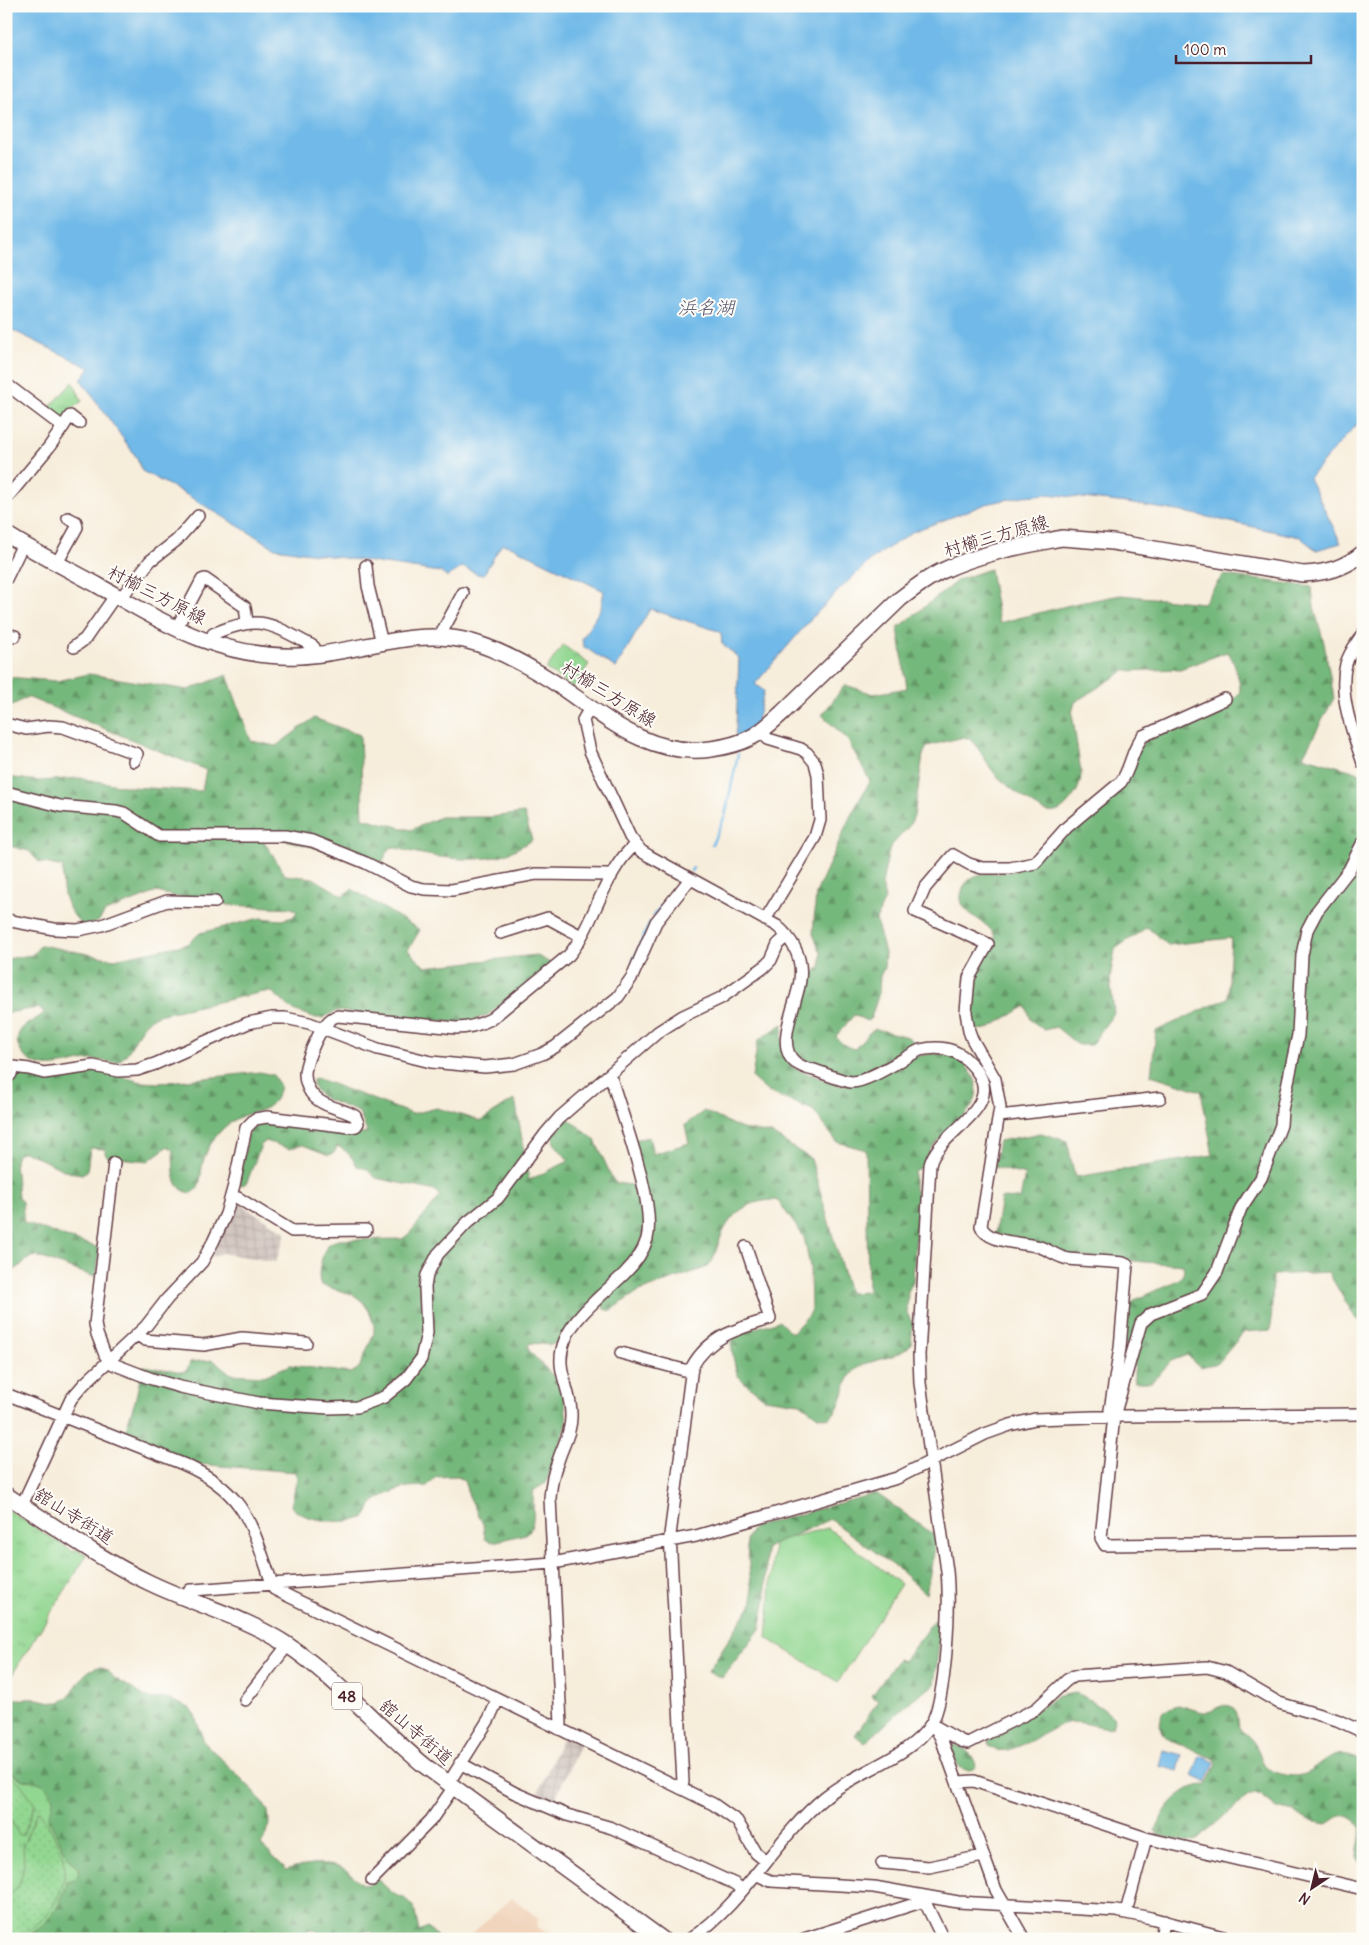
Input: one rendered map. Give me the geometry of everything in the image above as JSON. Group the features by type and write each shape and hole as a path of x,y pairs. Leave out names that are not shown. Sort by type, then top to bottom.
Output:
{"main road":[{"name":"村櫛三方原線","path":"6,534 176,629 209,643 269,655 316,655 412,638 442,637 466,641 505,655 542,675 590,708 627,730 661,746 694,751 739,742 761,731 916,586 941,571 975,558 1062,538 1075,538 1113,542 1303,574 1332,570 1346,565 1363,553"},
{"name":"舘山寺街道","path":"6,1495 125,1570 156,1586 252,1625 287,1646 320,1670 396,1742 451,1786 662,1939"}],"street":[{"path":"6,384 63,427"},
{"path":"6,499 52,444 70,416 79,423"},
{"path":"74,647 85,639 118,597 150,561 176,540 198,516"},
{"path":"57,563 78,527 76,522 68,518"},
{"path":"6,578 23,544"},
{"path":"366,566 368,586 382,643"},
{"path":"176,629 202,580 205,579 245,607 248,622"},
{"path":"442,637 443,630 463,593"},
{"path":"209,643 213,634 248,622 264,623 311,645 316,655"},
{"path":"1363,633 1347,662 1344,686 1350,721 1363,762"},
{"path":"1114,1416 1110,1410 1121,1341 1127,1265 1123,1263 1064,1258 1042,1248 1008,1242 985,1234 981,1226 1000,1116 997,1088 991,1071 972,1039 966,1012 969,978 988,944 914,911 925,888 953,855 969,864 982,868 1010,868 1035,863 1067,826 1121,782 1143,736 1225,699"},
{"path":"590,708 583,720 590,751 635,845 649,856 777,926 787,936 796,950 800,980 790,1019 787,1043 788,1054 794,1062 803,1067 852,1082 865,1079 920,1050 929,1048 947,1049 963,1056 970,1062 980,1076 983,1092 979,1106 936,1151 930,1165 919,1369 922,1404 947,1571 949,1598 942,1688 937,1709 931,1724 919,1738 901,1752 848,1780 826,1796 807,1814 742,1890 709,1925 690,1939"},
{"path":"6,724 26,729 49,726 69,728 137,754 134,761"},
{"path":"761,731 768,739 801,749 815,762 818,775 820,820 815,837 765,920"},
{"path":"6,792 60,806 124,813 159,836 285,836 312,841 366,863 411,886 424,889 452,890 536,874 607,875 611,877"},
{"path":"1363,842 1349,870 1317,911 1307,930 1302,955 1298,1035 1282,1110 1281,1125 1261,1178 1241,1208 1234,1222 1217,1272 1202,1294 1150,1314 1141,1324 1114,1416 1101,1538 1105,1545 1363,1542"},
{"path":"22,1505 62,1416 77,1391 138,1335 167,1298 202,1262 208,1252 220,1228 231,1196 244,1134 250,1123 255,1119 267,1117 350,1127 356,1126 358,1123 355,1116 318,1100 306,1082 306,1068 322,1028 330,1019 338,1016 456,1028 474,1026 491,1019 564,961 581,936 611,877 629,850 635,845"},
{"path":"6,1079 11,1074 9,1067 44,1073 93,1066 119,1071 138,1070 236,1028 260,1020 291,1019 395,1054 448,1064 500,1066 514,1064 542,1054 568,1039 618,998 632,978 656,922 690,879"},
{"path":"6,920 60,930 78,930 102,925 167,901 215,902"},
{"path":"501,932 548,918 581,936"},
{"path":"114,1163 95,1324 105,1355 113,1364 166,1383 259,1403 343,1409 371,1403 384,1397 406,1379 421,1358 428,1333 425,1287 431,1264 468,1222 498,1198 552,1125 658,1032 683,1016 721,998 763,968 771,960 778,944 787,936"},
{"path":"559,1729 561,1724 550,1511 551,1485 558,1459 568,1435 571,1418 570,1403 561,1370 562,1350 574,1324 638,1259 647,1238 649,1227 646,1200 639,1168 612,1081 607,1076"},
{"path":"983,1092 997,1088"},
{"path":"1000,1116 1160,1098"},
{"path":"231,1196 238,1198 292,1231 366,1230"},
{"path":"680,1788 684,1782 670,1541 692,1370 697,1358 726,1333 770,1319 746,1247"},
{"path":"138,1335 145,1340 204,1345 242,1338 306,1344"},
{"path":"621,1352 684,1370 692,1370"},
{"path":"6,1394 183,1464 218,1482 236,1501 250,1523 274,1589 712,1804 732,1817 740,1826 756,1853 766,1861"},
{"path":"186,1598 190,1590 553,1563 715,1532 905,1475 985,1434 1018,1423 1053,1418 1114,1416 1363,1414"},
{"path":"246,1700 287,1646"},
{"path":"931,1724 961,1742 968,1743 1031,1712 1074,1676 1207,1667 1226,1672 1273,1701 1338,1720 1363,1732"},
{"path":"372,1880 431,1820 451,1786 460,1763 489,1719 498,1699"},
{"path":"931,1724 942,1738 996,1890 1024,1939"},
{"path":"460,1763 515,1793 567,1815 612,1828 735,1884 742,1890"},
{"path":"958,1782 974,1780 1146,1838 1363,1889"},
{"path":"1126,1912 1146,1838"},
{"path":"882,1863 929,1867 983,1856"},
{"path":"755,1874 771,1881 874,1887 923,1898 958,1902 1126,1912 1231,1939"},
{"path":"804,1939 923,1898"},
{"path":"923,1898 944,1939"},
{"path":"1161,1939 1164,1921"}],"shaded area":[{"path":"233,1200 286,1232 276,1262 222,1253 212,1257"},
{"path":"563,1736 580,1744 552,1806 535,1799"},
{"path":"512,1898 538,1918 537,1928 555,1933 553,1939 466,1939"}],"green space":[{"path":"73,382 82,401 68,412 63,420 48,409"},
{"path":"990,569 999,623 1078,603 1121,595 1203,603 1223,575 1312,587 1314,607 1324,643 1334,698 1303,756 1363,774 1363,1321 1356,1319 1328,1272 1273,1275 1271,1330 1244,1332 1218,1363 1200,1367 1187,1355 1171,1361 1152,1382 1134,1382 1134,1357 1124,1342 1128,1307 1135,1300 1180,1279 1184,1272 1183,1265 1070,1256 995,1234 1001,1198 1020,1199 1025,1175 994,1167 999,1141 1041,1133 1067,1141 1075,1177 1213,1155 1201,1091 1151,1075 1156,1031 1228,998 1231,938 1168,945 1147,927 1115,949 1110,979 1114,1013 1091,1045 1078,1045 1056,1027 1044,1030 1031,1020 1026,1006 987,1029 977,1030 972,1027 970,1021 975,973 995,938 987,926 963,906 961,899 962,891 971,878 978,875 1009,872 1023,867 1066,835 1114,794 1124,781 1139,748 1148,737 1234,699 1238,695 1240,685 1234,663 1227,652 1180,669 1124,671 1075,702 1072,713 1081,772 1080,781 1078,789 1071,799 1057,812 1048,812 1022,797 994,773 971,739 964,737 927,746 923,755 914,816 909,826 892,845 882,884 885,899 876,920 885,953 884,968 880,976 879,993 871,1018 867,1021 854,1015 836,1036 844,1044 855,1049 870,1032 876,1029 908,1037 914,1042 913,1046 858,1076 846,1075 801,1060 795,1055 792,1048 795,1020 806,981 821,966 821,953 813,934 816,893 850,817 870,781 847,739 822,715 845,685 874,694 907,688 898,628 958,580"},
{"path":"563,645 589,664 573,688 546,669"},
{"path":"89,674 188,690 227,675 251,741 276,746 314,718 360,735 363,818 411,830 440,817 491,817 524,813 532,840 505,854 479,859 434,856 393,847 389,849 382,863 378,864 259,833 285,875 313,878 343,896 352,889 420,930 408,950 425,967 536,955 552,964 488,1015 465,1023 337,1011 322,1018 316,1018 293,1010 272,992 263,992 158,1015 144,1026 128,1052 117,1062 90,1060 44,1066 28,1059 23,1055 18,1045 19,1033 23,1027 43,1014 44,1011 38,1008 6,1013 6,959 32,955 41,945 114,959 188,944 200,933 260,918 282,920 293,917 297,912 292,908 227,905 219,900 177,897 157,892 105,912 98,922 83,926 72,913 65,900 63,867 39,862 29,851 6,845 6,777 40,781 79,778 130,787 202,791 206,770 27,697 6,709 6,677 57,681"},
{"path":"783,1024 782,1047 787,1061 799,1070 836,1084 842,1085 865,1079 914,1057 935,1054 952,1056 962,1062 974,1078 977,1089 975,1099 962,1119 934,1145 923,1165 914,1172 914,1189 918,1196 913,1282 908,1291 907,1313 913,1324 911,1344 899,1353 861,1366 855,1370 848,1381 838,1408 829,1418 818,1416 800,1403 764,1398 738,1376 735,1367 731,1343 732,1338 736,1334 779,1321 790,1332 793,1332 811,1312 810,1267 804,1237 778,1201 758,1202 738,1212 725,1228 714,1258 708,1267 639,1291 609,1311 604,1309 602,1304 647,1251 634,1140 649,1137 653,1154 689,1143 685,1125 704,1111 742,1129 772,1134 811,1159 849,1293 868,1292 866,1150 837,1142 813,1110 768,1092 752,1078 758,1040"},
{"path":"101,1071 141,1082 159,1083 260,1072 273,1075 280,1086 277,1096 267,1107 239,1117 216,1136 204,1159 197,1189 191,1193 180,1188 177,1183 173,1151 168,1146 148,1161 108,1157 105,1154 105,1149 90,1148 87,1171 82,1174 68,1172 26,1152 21,1152 17,1155 15,1161 18,1197 22,1202 24,1223 99,1248 97,1274 92,1276 36,1256 6,1273 6,1085 18,1075"},
{"path":"316,1078 412,1114 437,1108 481,1121 515,1099 529,1180 569,1161 554,1143 552,1132 565,1118 569,1119 595,1140 616,1183 631,1185 640,1193 644,1216 643,1237 635,1256 558,1342 551,1345 531,1343 528,1345 531,1353 558,1381 565,1402 567,1423 546,1483 534,1490 533,1520 530,1530 526,1534 493,1542 485,1539 483,1524 464,1481 457,1476 436,1477 427,1486 408,1487 390,1493 373,1503 367,1515 363,1518 346,1521 324,1520 304,1515 291,1506 297,1478 295,1472 197,1464 129,1436 127,1425 143,1366 183,1372 187,1370 190,1362 213,1360 231,1374 264,1376 290,1365 351,1373 359,1368 374,1333 374,1325 369,1311 363,1302 354,1295 321,1285 319,1271 326,1248 330,1243 339,1240 402,1239 409,1234 440,1197 436,1191 376,1178 366,1169 357,1166 349,1154 337,1146 334,1153 329,1155 303,1145 290,1149 266,1141 261,1145 247,1182 243,1185 240,1184 249,1130 262,1121 364,1134 367,1132 359,1112 321,1096 313,1087 313,1080"},
{"path":"876,1493 937,1537 926,1594 897,1568 830,1519 766,1548 766,1599 760,1629 722,1678 708,1671 753,1602 746,1539 754,1527"},
{"path":"6,1509 74,1552 76,1549 87,1555 10,1678 6,1676"},
{"path":"828,1528 901,1584 838,1682 767,1638 774,1541"},
{"path":"934,1620 941,1625 934,1685 913,1699 865,1743 855,1735 878,1701 872,1696 898,1659 904,1661"},
{"path":"100,1667 149,1699 165,1698 190,1708 195,1716 204,1742 248,1785 268,1811 269,1823 267,1834 261,1845 287,1870 306,1865 329,1864 341,1867 363,1884 367,1885 378,1880 394,1894 410,1903 414,1908 419,1931 428,1927 438,1939 378,1939 373,1933 367,1931 352,1939 323,1939 317,1931 312,1929 307,1931 306,1939 21,1939 44,1923 56,1909 67,1883 74,1880 77,1866 69,1860 49,1820 48,1815 52,1806 30,1780 23,1780 6,1769 6,1697 54,1702 61,1701 69,1696 88,1672"},
{"path":"1076,1693 1111,1715 1115,1719 1113,1727 1101,1727 1075,1722 1068,1723 1060,1725 1015,1748 997,1750 990,1747 988,1742 990,1738 1059,1696"},
{"path":"1178,1705 1204,1712 1225,1705 1233,1708 1237,1714 1240,1728 1254,1743 1263,1764 1276,1772 1297,1776 1306,1773 1330,1757 1339,1755 1350,1755 1363,1761 1363,1864 1357,1857 1360,1827 1353,1819 1341,1816 1327,1824 1306,1820 1294,1812 1277,1808 1261,1795 1254,1794 1247,1797 1196,1840 1188,1842 1157,1835 1155,1830 1168,1807 1188,1789 1207,1784 1217,1763 1215,1759 1174,1742 1165,1736 1160,1726 1161,1719 1165,1711"},
{"path":"951,1744 963,1748 970,1754 976,1766 973,1769 963,1769 957,1764 950,1746"},
{"path":"6,1769 23,1780 41,1783 49,1790 52,1795 53,1804 48,1815 49,1820 69,1860 77,1866 79,1871 77,1878 67,1883 61,1900 45,1923 31,1934 20,1939 6,1939"},
{"path":"6,1773 20,1783 35,1804 23,1835 19,1835 6,1812"},
{"path":"39,1811 54,1836 62,1856 64,1875 62,1888 57,1900 49,1911 30,1930 6,1938 6,1900 19,1885 24,1865 23,1845"}],"water":[{"name":"浜名湖","path":"6,6 1363,6 1363,425 1359,423 1354,427 1309,478 1341,543 1316,550 1300,537 1189,513 1127,503 1047,494 1024,496 986,504 912,532 872,559 844,585 811,619 755,684 764,691 754,734 735,749 739,658 722,644 721,633 718,631 650,609 616,668 583,646 582,639 601,608 604,591 513,547 502,544 483,575 463,567 447,577 440,572 275,548 182,492 142,471 137,458 81,380 90,368 6,327"},
{"path":"1163,1750 1182,1755 1178,1771 1159,1766"},
{"path":"1200,1756 1215,1762 1206,1782 1192,1776"}],"waterway":[{"path":"712,844 725,816 738,754"},
{"path":"654,915 674,890"},
{"path":"633,961 650,922"},
{"path":"1210,1662 1226,1667"}]}
